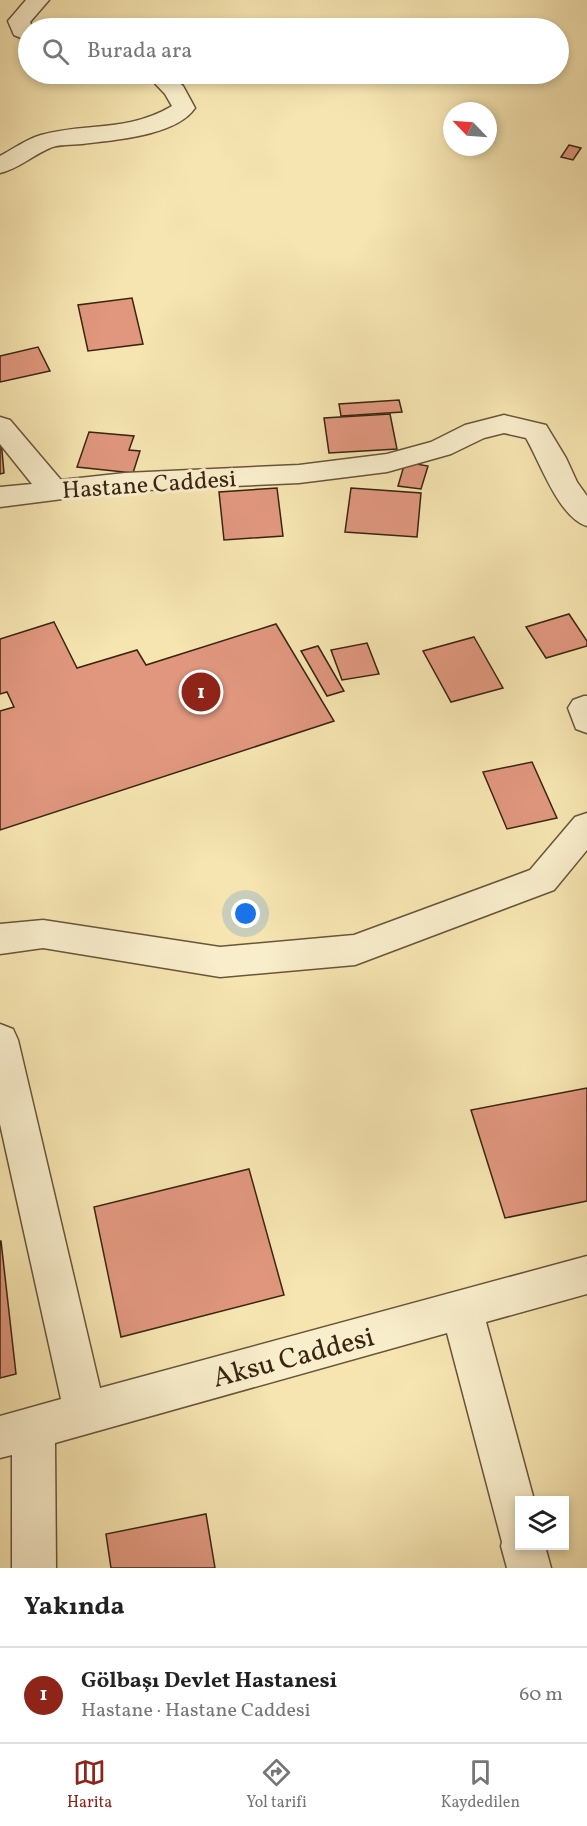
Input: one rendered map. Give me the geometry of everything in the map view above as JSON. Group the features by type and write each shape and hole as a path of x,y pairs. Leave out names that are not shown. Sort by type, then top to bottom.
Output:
{"street":[{"path":"22,18 38,0"},
{"path":"0,166 46,141 124,132 161,122 184,108 175,91 168,84"},
{"name":"Hastane Caddesi","path":"0,497 125,482 298,474 387,463 441,448 475,430 504,424 536,431 564,485 587,516"},
{"path":"0,426 54,490"},
{"path":"587,708 584,708 587,721"},
{"path":"0,939 43,934 220,962 355,950 542,880 587,827"},
{"path":"0,1040 85,1413"},
{"name":"Aksu Caddesi","path":"16,1432 587,1275"},
{"path":"462,1310 515,1516"},
{"path":"16,1432 34,1568"},
{"path":"524,1550 529,1568"}],"building":[{"path":"569,145 581,148 573,160 561,157"},
{"path":"132,298 143,344 88,351 78,305"},
{"path":"38,347 50,371 0,382 0,356"},
{"path":"399,400 402,412 341,416 339,404"},
{"path":"390,414 397,449 329,453 324,418"},
{"path":"0,429 4,473 0,474"},
{"path":"89,432 134,436 129,450 140,451 133,473 77,467"},
{"path":"405,462 428,466 421,489 398,486"},
{"path":"277,488 283,536 224,540 219,492"},
{"path":"351,488 421,493 417,537 345,532"},
{"path":"569,614 587,641 587,646 546,658 526,627"},
{"path":"54,622 77,668 137,650 146,665 276,624 334,721 0,830 0,711 14,707 7,692 0,694 0,639"},
{"path":"474,637 503,688 451,702 423,651"},
{"path":"367,643 379,674 342,680 331,650"},
{"path":"318,646 344,691 327,696 301,651"},
{"path":"532,762 557,818 507,829 483,772"},
{"path":"587,1088 587,1201 505,1218 471,1110"},
{"path":"249,1169 284,1295 121,1337 94,1207"},
{"path":"0,1241 16,1374 0,1378"},
{"path":"206,1514 215,1568 111,1568 106,1534"}],"place":[{"name":"Gölbaşı Devlet Hastanesi","path":"201,692"}]}
